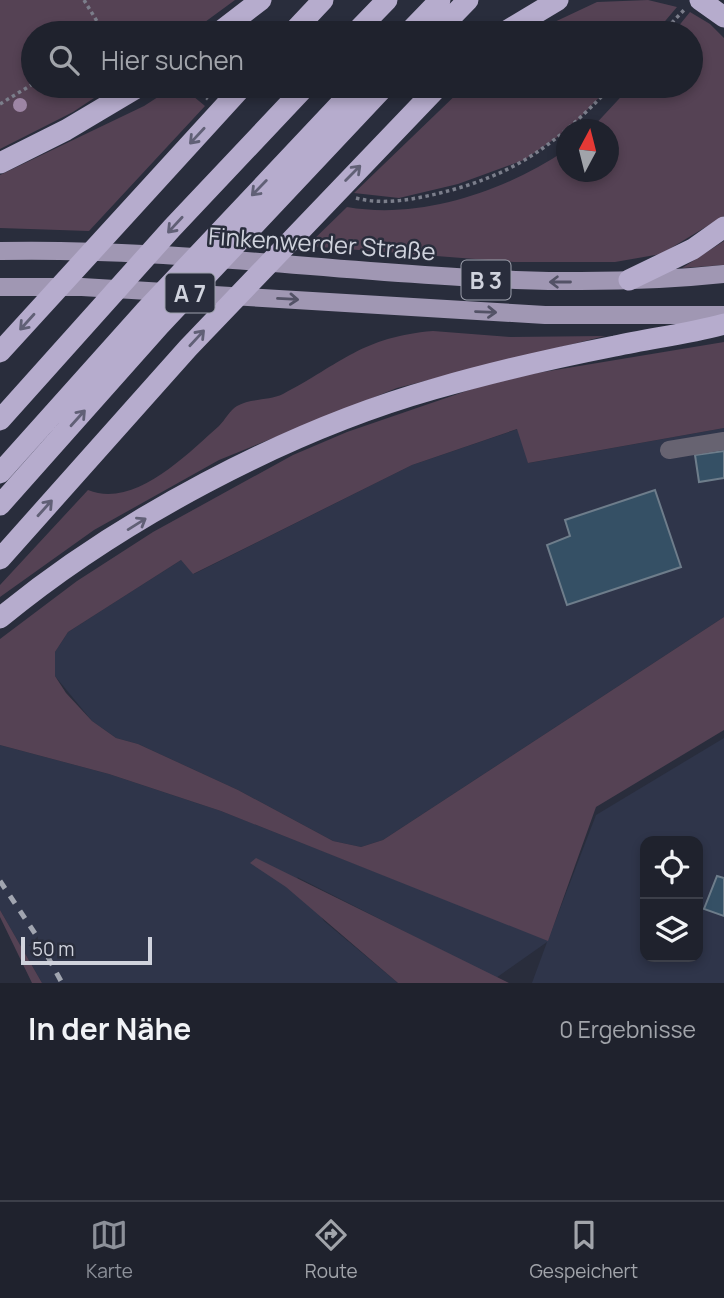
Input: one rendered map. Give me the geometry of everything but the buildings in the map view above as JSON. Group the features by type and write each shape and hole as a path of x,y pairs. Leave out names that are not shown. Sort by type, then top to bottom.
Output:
{"highway":[{"path":"234,21 261,0"},
{"path":"303,21 323,0"},
{"path":"367,21 387,0"},
{"path":"420,21 440,0"},
{"path":"448,21 468,0"},
{"path":"522,21 558,0"},
{"path":"694,3 724,17"},
{"path":"0,163 121,98"},
{"path":"0,352 232,98"},
{"name":"A 7","path":"0,420 172,228 295,98"},
{"name":"A 7","path":"0,473 153,301 346,98"},
{"name":"A 7","path":"0,505 160,325 374,98"},
{"path":"0,559 310,216 428,98"},
{"path":"629,280 693,249 724,227"},
{"path":"0,618 108,542 172,502 258,458 328,427 433,389 564,357 724,324"}],"main road":[{"name":"Finkenwerder Straße","path":"0,251 103,252 500,281 629,280 724,274"},
{"name":"B 3","path":"0,287 82,287 545,315 724,315"},
{"path":"695,314 724,303"}],"street":[{"path":"669,450 724,441"}],"path":[{"path":"84,0 97,21"},
{"path":"675,21 694,3"},
{"path":"0,104 21,91"},
{"path":"206,98 211,102"},
{"path":"351,197 373,202 410,199 492,179 531,159 600,98"}],"shaded area":[{"path":"0,0 235,0 206,21 21,21 21,98 94,98 73,112 0,149"},
{"path":"648,0 677,7 665,21 557,21 597,2"},
{"path":"690,12 710,24 724,38 724,216 661,254 615,262 514,262 307,246 347,207 404,209 461,199 516,178 556,156 556,182 619,182 619,119 600,119 620,98 703,98 703,21 683,21"},
{"path":"156,98 195,98 205,106 89,231 0,228 0,175"},
{"path":"453,98 599,98 579,119 556,119 556,138 524,160 458,184 399,198 354,193"},
{"path":"724,241 724,265 682,268"},
{"path":"433,331 510,337 605,336 397,388 219,460 94,530 0,597 0,585 88,490 106,494 124,492 142,485 176,464 237,406 283,394 370,345 409,334"},
{"path":"724,342 724,428 528,463 517,429 412,465 193,574 181,560 68,632 55,652 55,676 66,693 92,721 116,738 138,744 238,790 333,841 361,847 383,840 724,617 724,730 596,807 548,941 221,811 109,774 0,745 0,639 77,581 153,532 293,455 347,432 478,387 531,374"},
{"path":"724,428 724,617 383,840 361,847 333,841 238,790 138,744 116,738 92,721 55,676 55,652 68,632 181,560 194,574 412,465 518,429 529,463"},
{"path":"724,738 724,983 532,983 547,942 496,978 297,877 324,921 398,983 42,983 0,910 0,745 109,774 221,811 548,940 596,815"},
{"path":"256,858 509,983 398,983 286,887 250,863"},
{"path":"0,910 42,983 32,983 0,917"}],"railway":[{"path":"0,881 36,935 62,983"}]}
